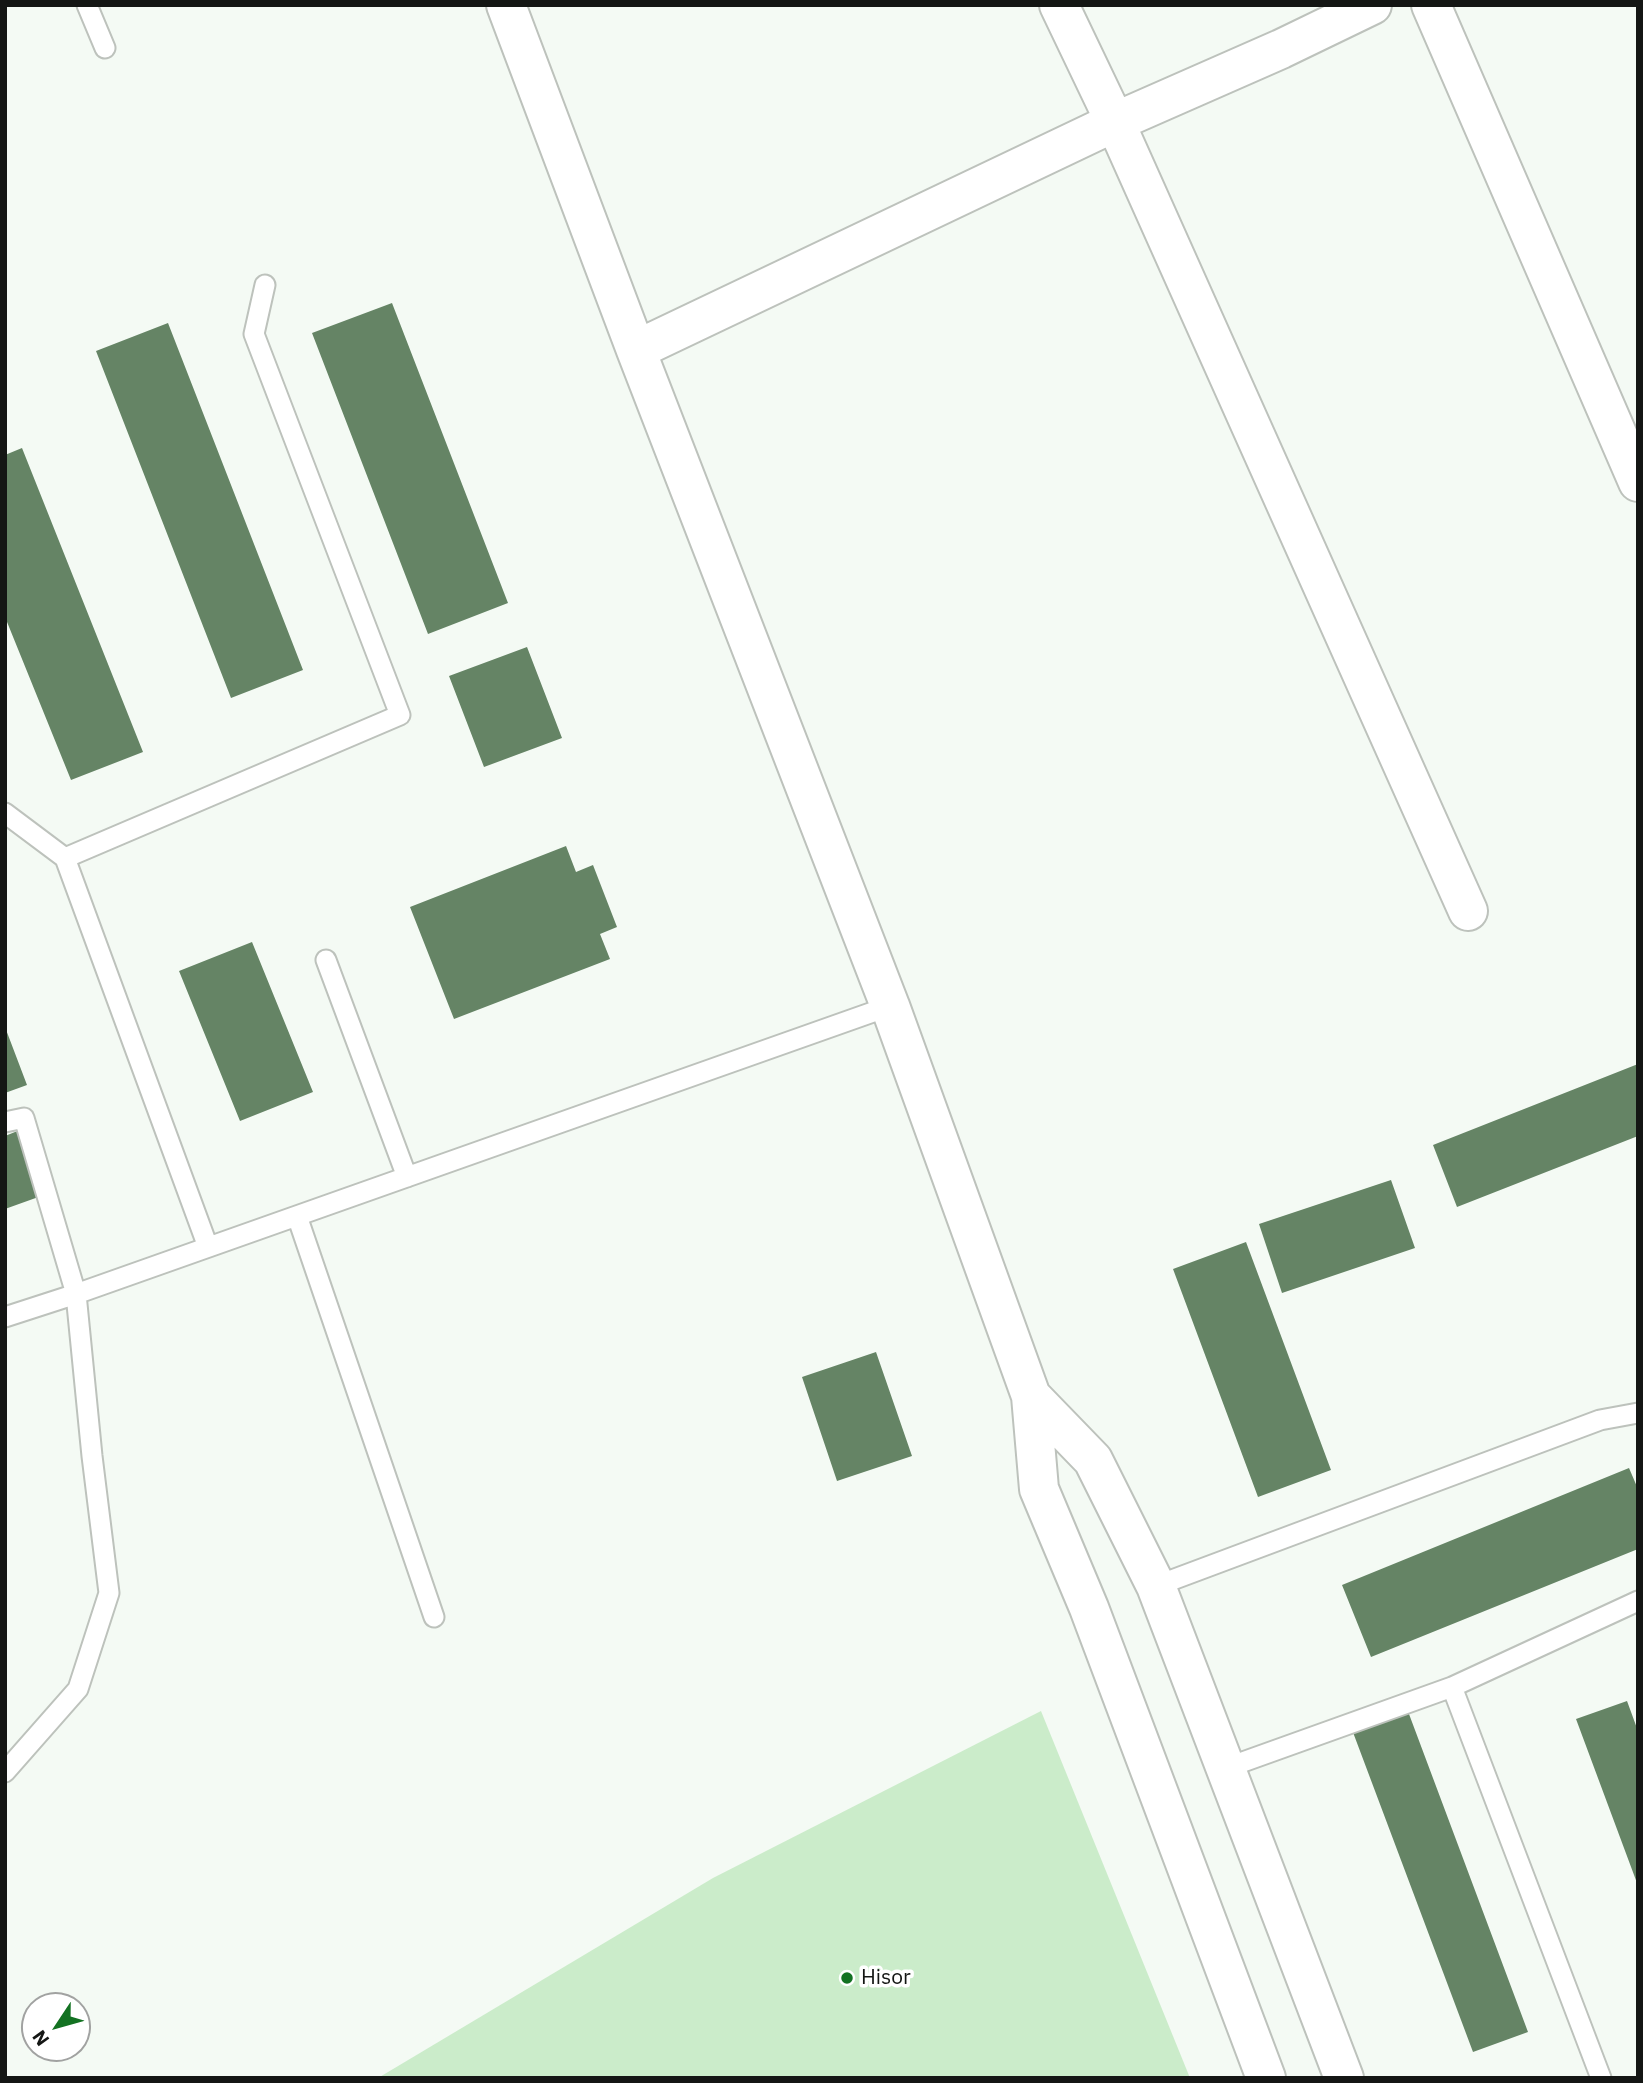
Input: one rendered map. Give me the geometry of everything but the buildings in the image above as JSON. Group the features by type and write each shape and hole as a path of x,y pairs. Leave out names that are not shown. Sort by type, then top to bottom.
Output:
{"street":[{"path":"506,5 636,350 890,1006 1031,1396 1039,1489 1089,1608 1266,2078"},
{"path":"1059,5 1115,122 1468,911"},
{"path":"636,350 1115,122 1281,49 1372,5"},
{"path":"1431,5 1638,482"},
{"path":"1031,1396 1093,1460 1156,1586 1344,2078"}],"lane":[{"path":"88,5 105,48"},
{"path":"65,858 400,715 254,334 265,285"},
{"path":"5,813 65,858 208,1247"},
{"path":"326,960 407,1177"},
{"path":"5,1317 890,1006"},
{"path":"5,1122 23,1118 76,1294 109,1593 78,1689 5,1772"},
{"path":"297,1216 434,1617"},
{"path":"1156,1586 1600,1420 1638,1413"},
{"path":"1226,1768 1452,1687 1638,1601"},
{"path":"1452,1687 1601,2078"}],"green space":[{"name":"Hisor","path":"1041,1711 1190,2078 378,2078 713,1878"}],"place":[{"name":"Hisor","path":"847,1978"}]}
